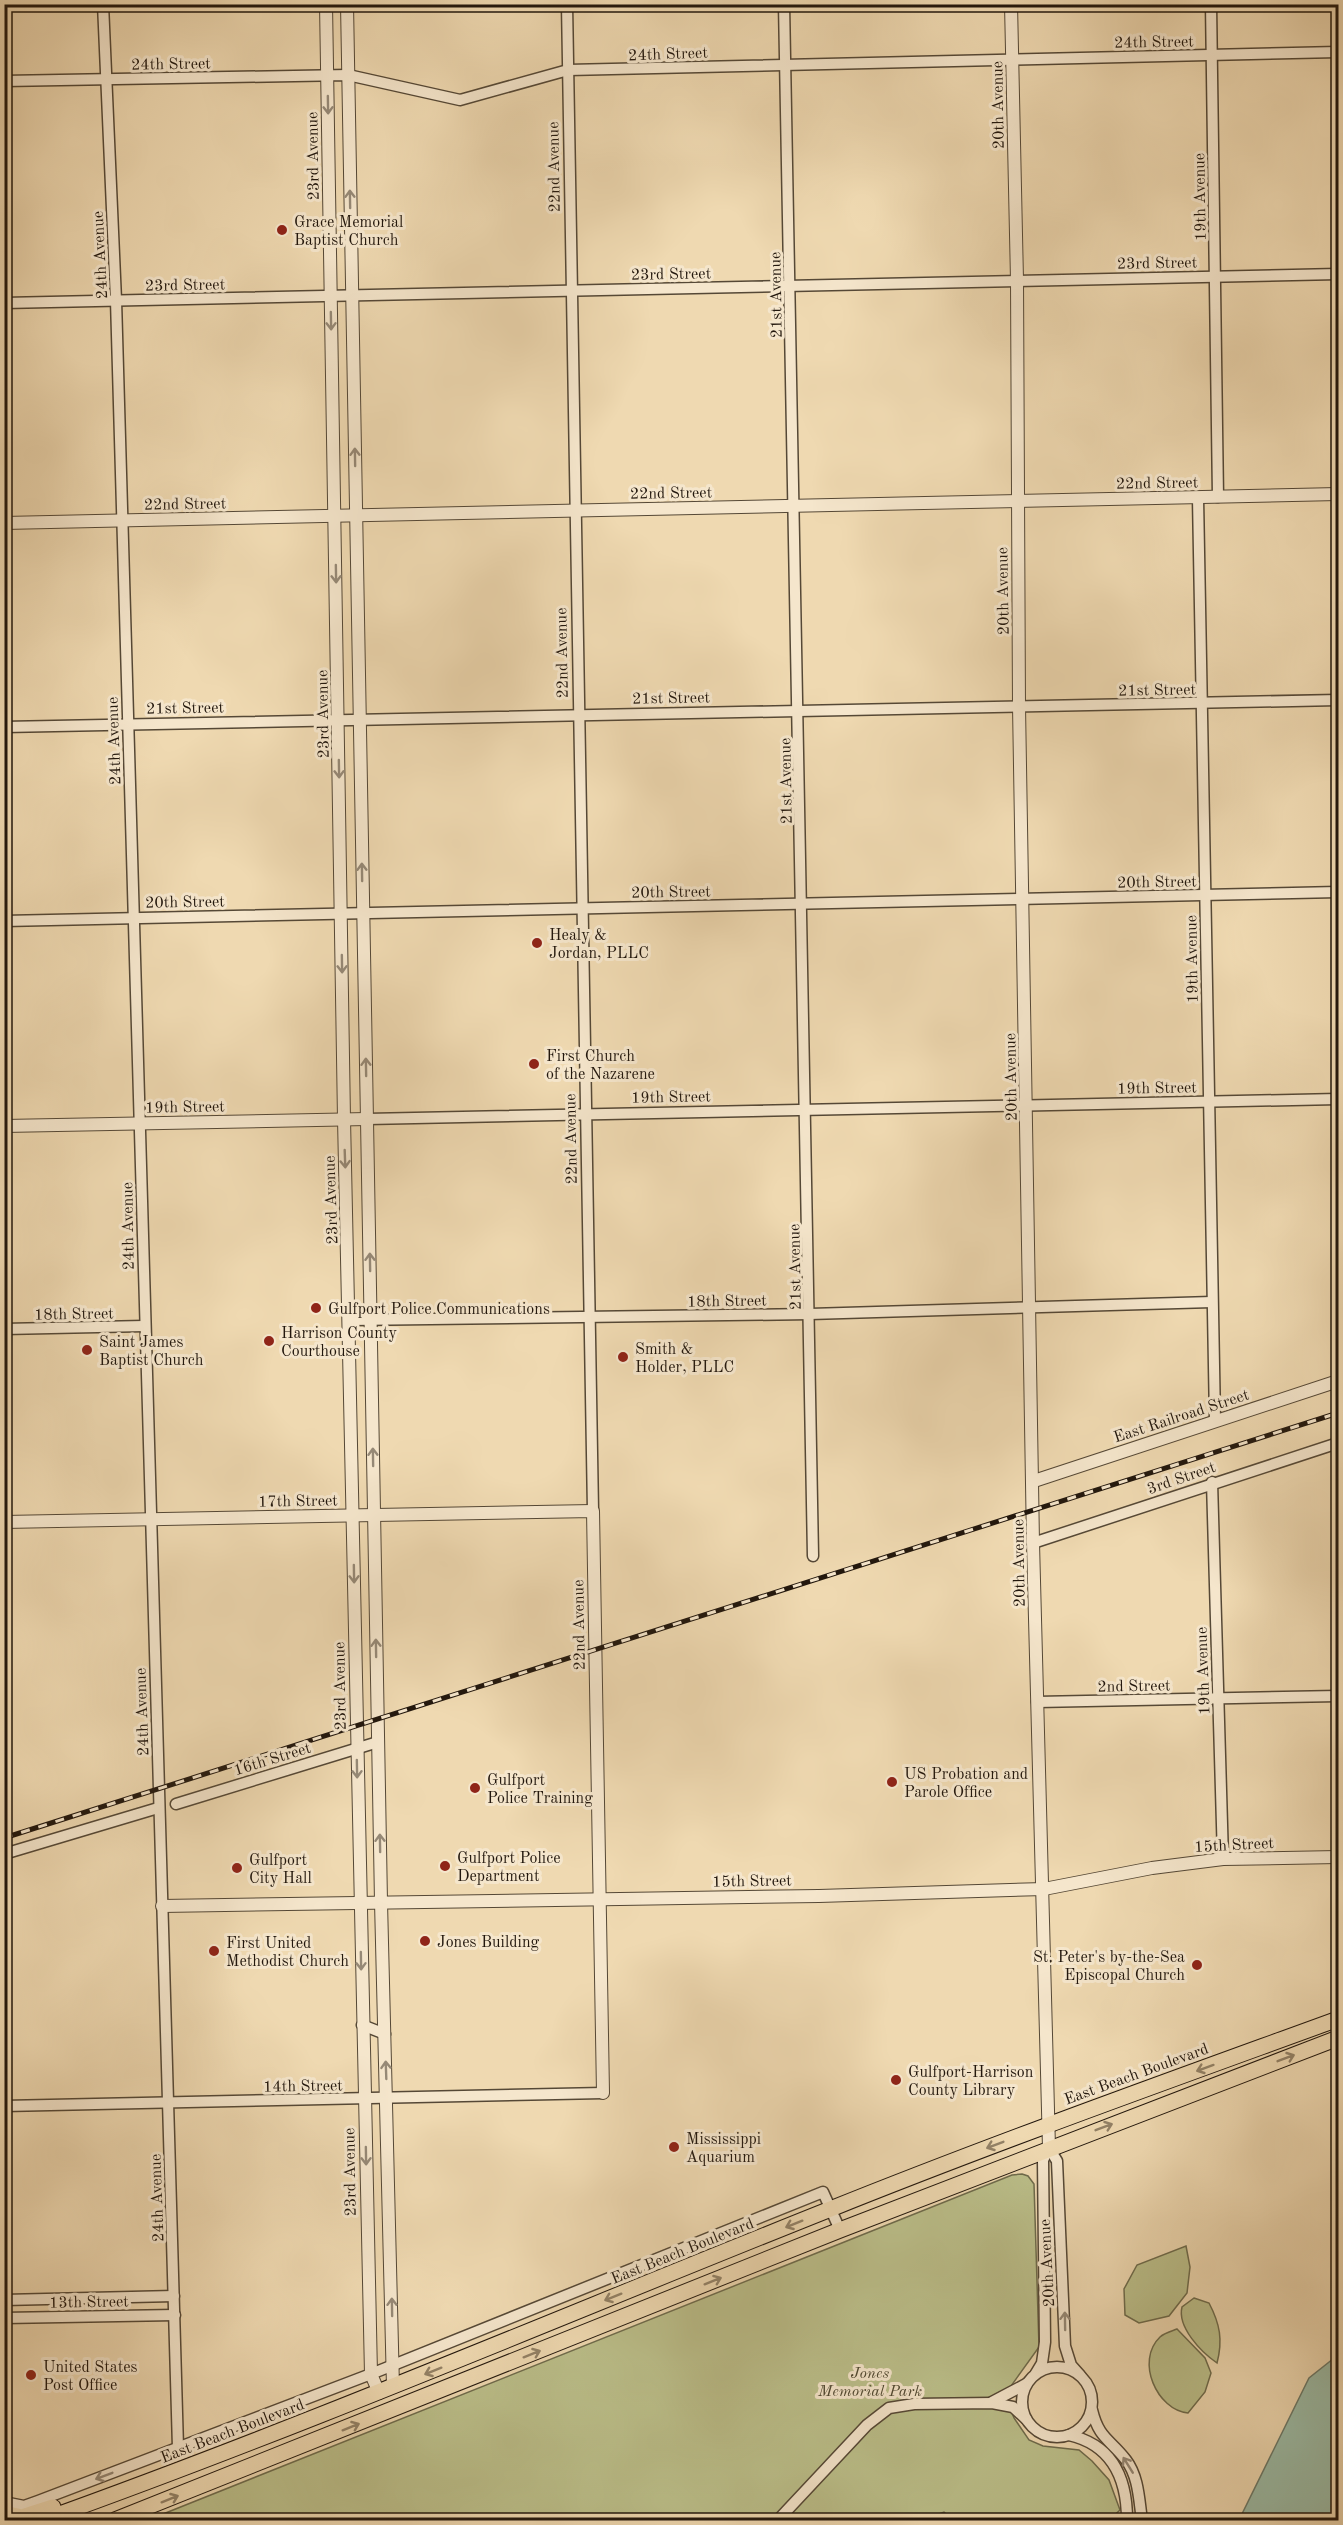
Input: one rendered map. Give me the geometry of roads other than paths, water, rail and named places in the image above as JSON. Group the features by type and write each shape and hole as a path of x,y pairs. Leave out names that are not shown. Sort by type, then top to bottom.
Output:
{"main road":[{"name":"East Beach Boulevard","path":"43,2520 386,2390 830,2209 1050,2124 1338,2019"},
{"path":"115,2520 840,2230 1338,2038"},
{"path":"4,2513 22,2517 34,2514 243,2437 271,2434"}],"street":[{"name":"24th Avenue","path":"103,4 116,300 178,2448"},
{"name":"23rd Avenue","path":"326,4 344,1119 350,1320 356,1747 370,2374 386,2390"},
{"path":"347,4 381,1902 393,2365 386,2390"},
{"name":"22nd Avenue","path":"567,4 603,2093"},
{"name":"21st Avenue","path":"784,4 813,1557"},
{"name":"20th Avenue","path":"1011,4 1017,280 1019,706 1034,1481 1033,1543 1050,2124 1049,2148 1043,2160 1045,2342 1042,2363 1036,2373"},
{"name":"19th Avenue","path":"1211,4 1218,497"},
{"name":"24th Street","path":"4,81 348,75 460,100 568,70 1338,52"},
{"name":"23rd Street","path":"4,303 1338,274"},
{"name":"22nd Street","path":"4,523 1338,494"},
{"name":"19th Avenue","path":"1198,498 1215,1420"},
{"name":"21st Street","path":"4,727 339,718 1338,700"},
{"name":"20th Street","path":"4,921 1338,892"},
{"name":"19th Street","path":"4,1126 1338,1100"},
{"name":"18th Street","path":"350,1320 810,1314 1212,1302"},
{"name":"18th Street","path":"4,1329 144,1326"},
{"name":"East Railroad Street","path":"1034,1481 1338,1381"},
{"name":"3rd Street","path":"1033,1543 1212,1482 1338,1443"},
{"name":"19th Avenue","path":"1212,1482 1223,1859"},
{"name":"17th Street","path":"4,1522 593,1512"},
{"name":"2nd Street","path":"1037,1702 1338,1696"},
{"name":"16th Street","path":"176,1804 378,1742"},
{"path":"4,1854 158,1808"},
{"name":"15th Street","path":"162,1906 1044,1889 1152,1868 1223,1859 1338,1857"},
{"path":"362,2025 385,2034"},
{"name":"14th Street","path":"4,2106 603,2093"},
{"name":"20th Avenue","path":"1049,2148 1057,2161 1065,2346 1071,2365 1080,2375"},
{"path":"4,2502 13,2505 31,2503 178,2448 393,2365 823,2192 840,2230"},
{"name":"13th Street","path":"4,2300 174,2296"},
{"name":"13th Street","path":"4,2318 175,2315"},
{"path":"992,2403 1026,2384 1036,2373 1057,2367 1070,2369 1080,2375 1091,2390 1092,2409 1102,2436 1131,2468 1142,2520"},
{"path":"1026,2384 1022,2402 1026,2419"},
{"path":"778,2520 867,2425 889,2408 914,2404 992,2403 1013,2408 1044,2435 1057,2437 1069,2435 1084,2425 1092,2409"},
{"path":"1069,2435 1087,2442 1104,2455 1120,2473 1126,2489 1127,2520"}],"railway":[{"path":"4,1838 1338,1413"}],"place":[{"name":"Grace Memorial Baptist Church","path":"282,230"},
{"name":"Healy & Jordan, PLLC","path":"537,943"},
{"name":"First Church of the Nazarene","path":"534,1064"},
{"name":"Gulfport Police Communications","path":"316,1308"},
{"name":"Harrison County Courthouse","path":"269,1341"},
{"name":"Saint James Baptist Church","path":"87,1350"},
{"name":"Smith & Holder, PLLC","path":"623,1357"},
{"name":"US Probation and Parole Office","path":"892,1782"},
{"name":"Gulfport Police Training","path":"475,1788"},
{"name":"Gulfport Police Department","path":"445,1866"},
{"name":"Gulfport City Hall","path":"237,1868"},
{"name":"Jones Building","path":"425,1941"},
{"name":"First United Methodist Church","path":"214,1951"},
{"name":"St. Peter's by-the-Sea Episcopal Church","path":"1197,1965"},
{"name":"Gulfport-Harrison County Library","path":"896,2080"},
{"name":"Mississippi Aquarium","path":"674,2147"},
{"name":"United States Post Office","path":"31,2375"}],"park label":[{"name":"Jones Memorial Park","path":"870,2381"}]}
